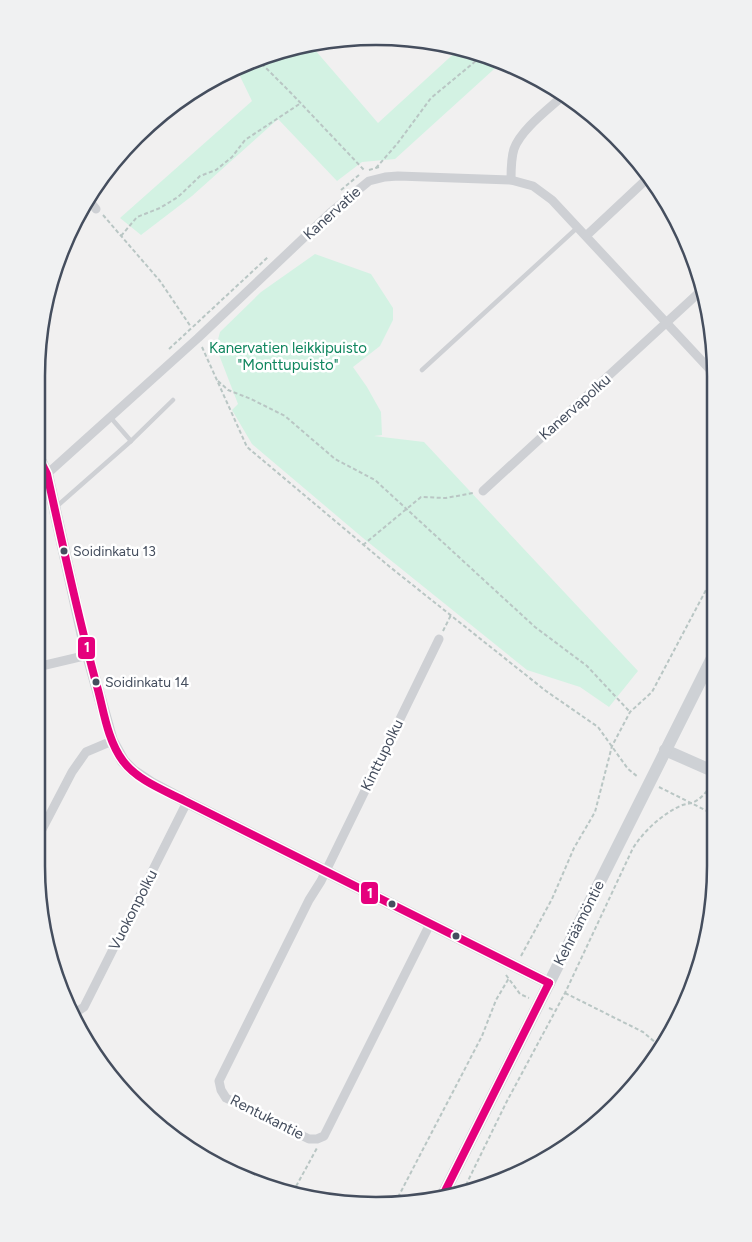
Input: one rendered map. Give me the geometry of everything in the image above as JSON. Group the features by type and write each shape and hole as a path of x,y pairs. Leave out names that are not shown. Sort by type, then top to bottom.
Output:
{"street":[{"path":"511,180 512,158 515,147 524,132 559,100"},
{"name":"Kanervatie","path":"47,474 198,338 330,213 369,181 385,177 511,180 533,186 552,200 707,366"},
{"path":"586,236 644,182"},
{"path":"93,205 96,209"},
{"name":"Kanervapolku","path":"483,491 697,294"},
{"path":"45,470 88,655 112,741 123,761 133,771 151,783 430,924 512,972 549,983"},
{"name":"Kinttupolku","path":"325,871 439,639"},
{"path":"45,665 88,655"},
{"name":"Kehräämöntie","path":"446,1190 707,668"},
{"path":"45,824 72,772 86,752 112,741"},
{"path":"665,750 707,768"},
{"name":"Vuokonpolku","path":"79,1011 84,1008 187,802"},
{"name":"Rentukantie","path":"325,871 219,1081 221,1090 226,1098 309,1139 317,1139 324,1136 430,924"}],"lane":[{"path":"422,370 578,227"},
{"path":"54,509 131,441 173,400"},
{"path":"111,418 131,441"}],"path":[{"path":"376,168 397,144 431,98 477,61"},
{"path":"263,65 365,171"},
{"path":"121,236 137,217 160,208 178,197 200,176 216,170 232,158 245,140 301,103"},
{"path":"339,192 365,171 384,166"},
{"path":"96,209 160,281 192,328 247,447 363,545 546,692 598,726 628,769 638,777"},
{"path":"163,355 274,251"},
{"path":"216,380 228,390 285,416 335,459 375,480 535,627 587,666 630,712"},
{"path":"363,545 421,497 446,498 483,491"},
{"path":"399,1196 482,1036 496,1000 552,899 574,848 594,812 612,746 630,712 652,692 707,588"},
{"path":"439,639 451,615"},
{"path":"659,787 707,811"},
{"path":"466,1185 507,1101 565,993 633,848 652,824 681,805 692,803 707,792"},
{"path":"503,971 512,972"},
{"path":"512,972 520,994 556,1011"},
{"path":"565,993 643,1032 656,1043"},
{"path":"296,1187 324,1136"}],"green space":[{"path":"315,50 378,123 453,54 496,68 395,159 362,162 337,181 278,119 192,196 141,235 120,218 252,101 239,75 290,56 311,51"},
{"name":"Kanervatien leikkipuisto \"Monttupuisto\"","path":"315,254 371,274 393,308 393,320 380,346 353,367 381,412 382,435 374,436 424,442 638,671 609,707 580,687 527,670 363,538 252,444 232,410 238,404 216,347 220,332 261,292"}],"transit line":[{"name":"1","path":"45,470 107,727 118,753 129,768 144,780 161,789 549,983"},
{"name":"1","path":"446,1190 549,983"}],"place":[{"name":"Soidinkatu 13","path":"64,551"},
{"name":"Soidinkatu 14","path":"96,682"}]}
